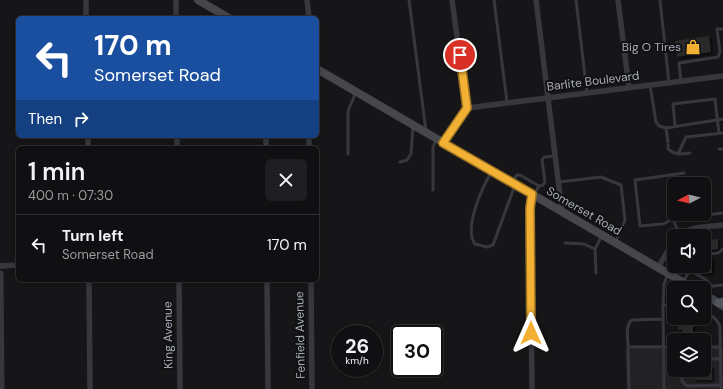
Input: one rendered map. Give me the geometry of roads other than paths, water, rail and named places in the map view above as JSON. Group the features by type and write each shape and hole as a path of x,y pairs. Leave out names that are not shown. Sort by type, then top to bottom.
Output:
{"main road":[{"path":"198,0 226,16"},
{"name":"Somerset Road","path":"319,70 681,281"},
{"path":"711,298 722,304"}],"street":[{"path":"86,0 86,16"},
{"path":"176,0 176,16"},
{"path":"307,0 309,16"},
{"path":"440,141 467,108 452,0"},
{"path":"536,0 562,212"},
{"path":"618,0 629,88"},
{"name":"Barlite Boulevard","path":"467,108 723,76"},
{"path":"532,389 530,208 533,195"},
{"path":"692,229 723,225"},
{"path":"658,268 667,252"},
{"path":"0,266 16,265"},
{"path":"0,274 1,389"},
{"path":"90,282 90,389"},
{"name":"King Avenue","path":"179,282 180,389"},
{"path":"267,282 268,389"},
{"name":"Fenfield Avenue","path":"311,282 312,389"}],"lane":[{"path":"410,0 426,133"},
{"path":"494,0 507,102"},
{"path":"576,0 586,93"},
{"path":"660,0 669,83"},
{"path":"681,81 679,63 718,57 720,52 718,29 723,29"},
{"path":"650,85 656,122 659,126 666,128 723,120"},
{"path":"348,154 348,111 356,92"},
{"path":"675,126 673,104 715,98 717,120 721,133 686,137 678,154"},
{"path":"400,162 407,160 411,154 413,125"},
{"path":"666,128 668,149 673,153 678,154 690,153"},
{"path":"433,190 433,147 440,141"},
{"path":"533,195 539,186 543,185 545,182 542,160 544,157 555,156"},
{"path":"492,171 482,189 471,225 472,240 475,244 487,247 492,245 517,175 520,175 539,186"},
{"path":"670,221 663,224 640,226 635,180 684,173"},
{"path":"558,182 602,177 621,185 625,220 615,243"},
{"path":"711,215 723,213"},
{"path":"596,273 595,249 602,235"},
{"path":"565,243 584,244 595,249"},
{"path":"711,254 718,253 723,249"},
{"path":"694,273 705,279 712,286 723,285"},
{"path":"664,389 663,305 664,284 668,274"},
{"path":"663,305 667,305"},
{"path":"682,377 682,381 687,386 721,387 719,322 711,316"},
{"path":"629,389 629,322 632,320 663,319"},
{"path":"628,347 667,347"},
{"path":"711,347 720,347"},
{"path":"711,359 720,359"}],"place":[{"name":"Big O Tires","path":"693,47"}]}
